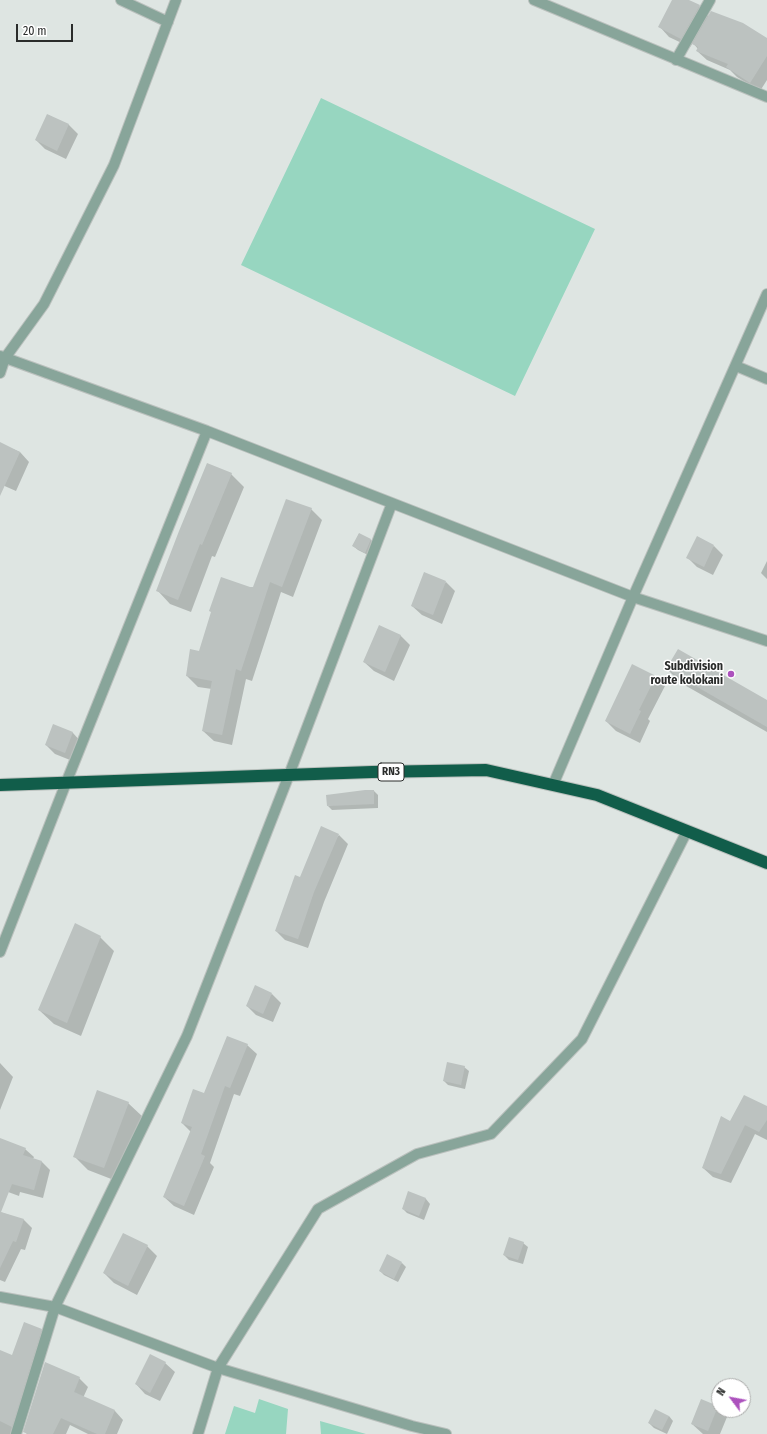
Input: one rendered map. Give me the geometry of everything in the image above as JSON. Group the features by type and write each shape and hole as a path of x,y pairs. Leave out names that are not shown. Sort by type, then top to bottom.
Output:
{"highway":[{"name":"RN3","path":"0,785 486,770 597,795 767,863"}],"street":[{"path":"121,0 168,22"},
{"path":"0,373 3,357 44,304 114,165 176,0"},
{"path":"534,0 767,97"},
{"path":"676,60 710,0"},
{"path":"553,785 633,597 767,294"},
{"path":"3,357 207,432 633,597 767,642"},
{"path":"736,366 767,379"},
{"path":"0,952 207,432"},
{"path":"16,1434 55,1307 187,1036 289,775 392,504"},
{"path":"198,1434 218,1368 318,1209 416,1154 491,1134 582,1040 687,831"},
{"path":"0,1298 55,1307 218,1368 412,1426 446,1434"}],"green space":[{"path":"321,98 595,229 515,396 241,265"},
{"path":"259,1399 288,1409 286,1434 225,1434 234,1406 255,1413"},
{"path":"320,1421 366,1434 321,1434"}],"building":[{"path":"672,0 689,0 700,5 681,39 658,27"},
{"path":"711,11 743,23 767,38 767,56 750,83 726,67 728,64 696,51 698,47 692,44"},
{"path":"47,114 69,124 57,151 35,140"},
{"path":"0,442 20,452 0,496"},
{"path":"207,463 232,473 202,545 200,544 178,600 156,591"},
{"path":"286,499 312,508 282,587 270,582 241,671 236,669 222,735 202,731 212,681 186,676 190,649 199,651 211,612 209,611 221,577 253,587"},
{"path":"359,533 371,539 365,553 352,546"},
{"path":"697,536 714,545 704,567 686,558"},
{"path":"424,572 446,581 433,615 411,606"},
{"path":"379,625 401,635 385,672 363,662"},
{"path":"678,649 767,700 767,727 666,669"},
{"path":"632,664 656,676 639,710 641,711 630,734 605,721"},
{"path":"53,724 73,732 65,753 45,745"},
{"path":"374,790 374,804 327,806 326,795"},
{"path":"321,826 339,834 314,892 298,939 275,931 295,875 300,877"},
{"path":"75,923 101,936 67,1023 38,1010"},
{"path":"255,985 272,993 263,1014 246,1006"},
{"path":"227,1036 248,1044 230,1088 225,1086 201,1154 205,1156 184,1206 163,1197 192,1127 181,1123 193,1089 204,1093"},
{"path":"447,1062 465,1066 461,1085 443,1081"},
{"path":"97,1090 129,1102 104,1168 73,1157"},
{"path":"744,1095 767,1106 767,1120 759,1132 745,1125 721,1174 702,1168 721,1116 730,1121"},
{"path":"0,1138 26,1148 23,1155 42,1161 34,1190 12,1184 1,1212 24,1219 16,1242 13,1241 0,1268"},
{"path":"408,1191 426,1198 419,1216 402,1209"},
{"path":"123,1233 148,1245 128,1286 103,1273"},
{"path":"509,1237 524,1242 518,1260 503,1255"},
{"path":"387,1254 402,1262 394,1279 379,1271"},
{"path":"24,1322 42,1329 12,1427 0,1421 0,1350 12,1355"},
{"path":"150,1354 166,1362 150,1393 135,1384"},
{"path":"45,1362 80,1377 74,1392 115,1410 105,1434 97,1434 61,1418 53,1434 28,1434 23,1432"},
{"path":"701,1399 711,1403 711,1418 713,1418 708,1431 691,1424"},
{"path":"655,1409 669,1416 662,1430 648,1423"}],"place":[{"name":"Subdivision route kolokani","path":"731,674"}]}
